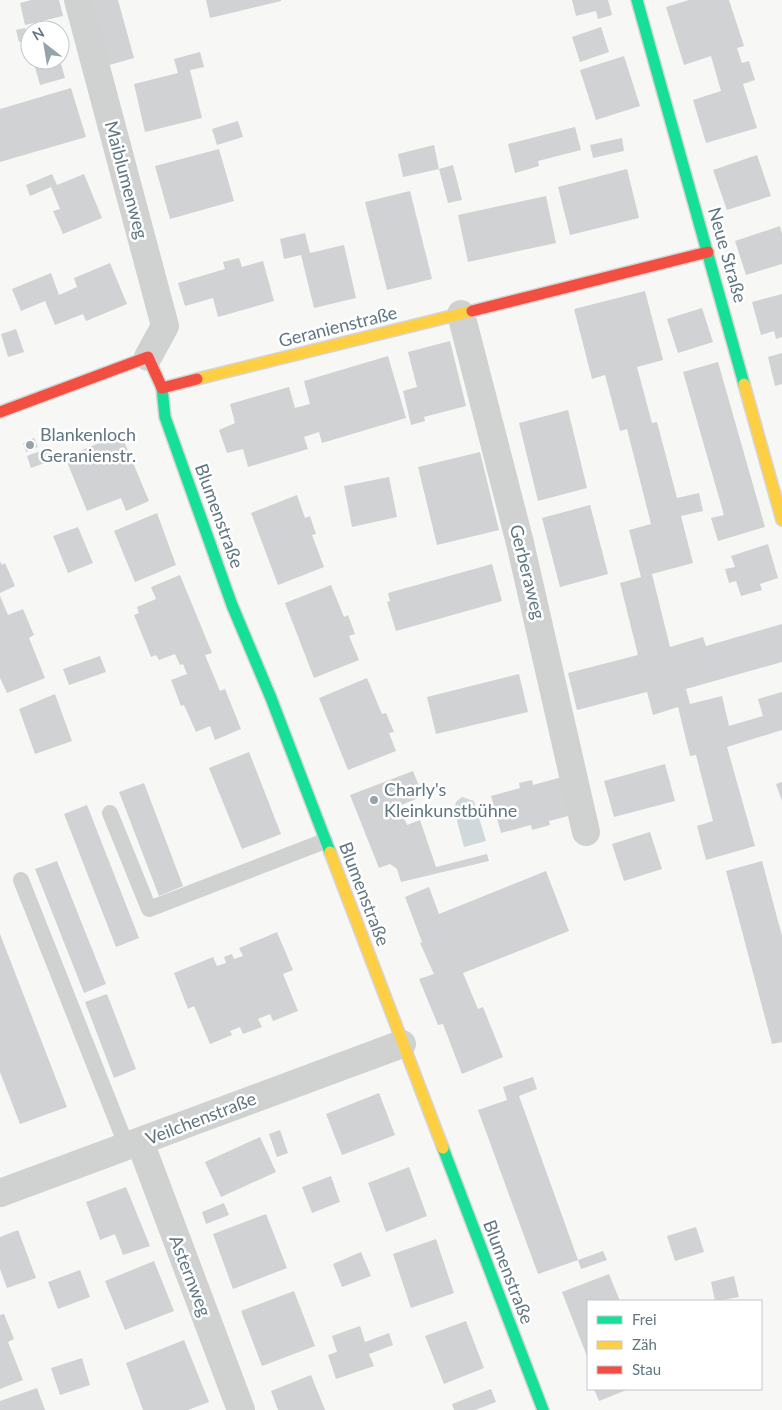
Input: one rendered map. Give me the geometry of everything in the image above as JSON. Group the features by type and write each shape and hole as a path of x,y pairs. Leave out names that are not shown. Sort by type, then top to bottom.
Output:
{"street":[{"name":"Maiblumenweg","path":"78,0 165,326 148,357"},
{"name":"Neue Straße","path":"637,0 782,520"},
{"name":"Geranienstraße","path":"162,388 708,252"},
{"name":"Gerberaweg","path":"461,314 529,579 586,832"},
{"path":"0,412 148,357 162,388"},
{"name":"Blumenstraße","path":"162,388 165,417 225,586 271,698 543,1410"},
{"name":"Veilchenstraße","path":"0,1193 402,1044"},
{"name":"Asternweg","path":"133,1144 241,1410"}],"lane":[{"path":"110,813 149,909 325,841"},
{"path":"20,880 133,1144"}],"shaded area":[{"path":"462,797 474,801 486,841 464,847 454,810 456,802"}],"building":[{"path":"31,0 59,0 63,16 46,20 24,20 20,3"},
{"path":"88,0 118,0 134,58 106,66"},
{"path":"206,0 281,0 281,1 210,18"},
{"path":"572,0 608,0 612,15 598,19 596,11 576,16"},
{"path":"689,0 729,0 744,46 737,48 742,63 749,61 755,80 743,84 757,128 706,143 693,100 721,91 711,56 684,65 666,7"},
{"path":"601,27 609,52 580,62 572,37"},
{"path":"20,29 20,42 19,42 16,30"},
{"path":"200,52 204,67 190,70 202,118 145,132 134,84 178,73 174,59"},
{"path":"624,56 640,106 596,120 580,70"},
{"path":"36,70 63,70 65,78 40,85"},
{"path":"71,88 86,137 0,162 0,109"},
{"path":"238,121 243,137 217,145 212,129"},
{"path":"575,127 581,150 538,161 539,166 515,173 508,144"},
{"path":"622,138 624,151 593,158 590,145"},
{"path":"434,145 439,169 403,177 398,154"},
{"path":"219,149 234,201 170,219 155,166"},
{"path":"757,155 771,196 727,210 713,170"},
{"path":"453,165 462,200 448,203 439,169"},
{"path":"627,169 639,218 570,235 558,187"},
{"path":"52,174 57,185 84,174 102,218 63,234 53,211 60,209 51,187 30,196 26,185"},
{"path":"410,191 432,279 387,290 365,202"},
{"path":"546,196 556,243 468,262 458,215"},
{"path":"780,226 782,234 782,264 746,275 735,241"},
{"path":"305,233 310,253 344,245 356,298 314,308 301,255 284,259 280,239"},
{"path":"239,258 242,267 263,261 274,301 218,317 213,298 185,306 178,283 225,269 223,262"},
{"path":"110,263 127,304 86,321 83,314 55,325 45,301 21,311 12,289 51,273 59,295 77,287 74,278"},
{"path":"645,291 663,360 637,367 652,423 657,422 677,498 699,493 703,511 681,516 693,563 652,574 670,647 703,637 706,646 782,624 782,662 686,689 690,704 722,696 729,726 763,716 758,699 782,692 782,730 727,747 755,846 706,860 697,826 713,821 696,755 690,756 678,707 653,715 647,692 577,710 568,673 638,655 620,583 641,577 629,530 651,524 627,429 620,431 605,375 592,379 574,309"},
{"path":"782,294 782,337 776,339 774,331 761,335 752,302"},
{"path":"702,308 713,342 678,353 667,319"},
{"path":"16,329 24,352 8,357 1,334"},
{"path":"450,341 466,406 424,417 425,421 411,425 403,391 417,387 408,352"},
{"path":"782,353 782,384 775,386 768,357"},
{"path":"388,356 406,418 322,443 319,432 304,437 308,449 248,467 243,449 227,453 219,430 235,423 230,404 289,387 295,408 310,404 304,381"},
{"path":"718,362 765,527 718,541 711,518 724,515 683,372"},
{"path":"568,410 587,488 538,501 519,423"},
{"path":"121,434 149,501 126,511 121,498 87,511 65,457"},
{"name":"Blankenloch Geranienstr.","path":"34,438 38,447 26,452 23,443"},
{"path":"48,448 53,460 31,468 27,456"},
{"path":"480,452 499,530 437,545 418,467"},
{"path":"389,477 397,517 352,527 344,486"},
{"path":"297,495 305,518 310,516 316,534 312,535 324,567 278,585 251,513"},
{"path":"590,505 608,574 560,587 542,518"},
{"path":"157,513 176,565 135,582 114,531"},
{"path":"78,527 93,563 68,573 53,536"},
{"path":"768,544 778,578 760,584 762,590 741,596 736,581 729,583 725,569 735,567 731,556"},
{"path":"0,561 2,565 5,563 15,586 0,593"},
{"path":"492,564 502,601 396,631 387,602 390,601 388,593"},
{"path":"180,575 212,653 205,655 220,691 225,689 241,729 215,740 210,726 196,732 184,705 181,706 171,680 187,674 183,664 180,665 175,654 159,660 156,655 151,657 134,615 139,613 137,607 156,599 151,587"},
{"path":"331,585 344,617 348,615 355,634 349,636 359,660 314,678 285,603"},
{"path":"0,596 8,615 23,609 34,635 29,638 45,678 7,693 0,678"},
{"path":"100,656 106,672 69,685 63,669"},
{"path":"519,674 528,712 436,734 427,697"},
{"path":"367,678 382,714 386,713 394,732 389,733 396,751 348,770 319,698"},
{"path":"55,694 72,741 35,754 19,709"},
{"path":"249,752 281,834 242,849 209,768"},
{"path":"665,764 675,801 614,817 604,781"},
{"path":"413,771 423,796 399,806 407,825 420,820 436,867 487,854 489,861 401,882 397,869 390,864 379,868 350,795"},
{"path":"562,777 572,815 549,821 550,825 532,830 531,825 501,833 491,796 520,788 519,783 532,780 533,785"},
{"path":"782,782 782,801 776,784"},
{"path":"144,783 183,886 159,896 119,792"},
{"path":"87,805 139,938 116,947 64,814"},
{"path":"650,832 662,869 624,881 612,844"},
{"path":"57,861 106,984 84,993 35,869"},
{"path":"762,861 782,936 782,1042 772,1044 726,871"},
{"path":"546,871 569,931 463,973 478,1009 483,1007 503,1057 462,1074 443,1024 438,1025 419,979 434,974 420,943 422,942 405,897 429,887 439,914"},
{"path":"277,932 293,970 283,974 298,1011 273,1021 270,1014 258,1019 262,1027 243,1034 240,1027 230,1031 232,1035 210,1044 194,1006 188,1009 174,973 213,957 217,966 226,963 224,957 232,954 234,959 243,956 239,948"},
{"path":"0,934 67,1107 20,1124 0,1072"},
{"path":"107,994 136,1069 114,1078 85,1002"},
{"path":"533,1077 537,1089 519,1096 578,1260 538,1274 478,1110 507,1100 503,1087"},
{"path":"379,1093 395,1135 342,1155 326,1114"},
{"path":"280,1130 288,1153 277,1157 269,1134"},
{"path":"260,1137 276,1172 221,1197 205,1162"},
{"path":"409,1167 427,1216 386,1232 368,1183"},
{"path":"331,1176 340,1202 312,1213 302,1187"},
{"path":"126,1187 150,1246 123,1255 115,1234 100,1240 86,1202"},
{"path":"224,1203 229,1215 206,1224 202,1212"},
{"path":"266,1214 287,1268 233,1289 213,1234"},
{"path":"696,1227 704,1252 675,1261 667,1236"},
{"path":"18,1230 36,1278 7,1288 0,1269 0,1237"},
{"path":"436,1239 454,1293 411,1308 393,1254"},
{"path":"603,1251 607,1260 581,1269 578,1260"},
{"path":"361,1252 371,1276 342,1287 333,1264"},
{"path":"154,1261 174,1311 125,1330 105,1281"},
{"path":"80,1270 90,1297 58,1309 48,1282"},
{"path":"609,1274 620,1300 587,1300 587,1356 562,1292"},
{"path":"734,1276 739,1297 715,1300 711,1282"},
{"path":"294,1291 315,1346 262,1366 241,1311"},
{"path":"4,1314 14,1339 8,1342 23,1380 0,1389 0,1315"},
{"path":"466,1321 484,1368 444,1384 425,1336"},
{"path":"360,1326 365,1342 389,1333 393,1345 369,1354 374,1366 336,1379 328,1355 337,1352 332,1336"},
{"path":"184,1340 209,1402 188,1410 143,1410 126,1363"},
{"path":"82,1358 90,1385 60,1395 51,1368"},
{"path":"311,1375 325,1410 278,1410 271,1391"},
{"path":"37,1388 45,1410 0,1410 0,1401"},
{"path":"491,1389 496,1402 475,1410 454,1410 452,1404"},
{"path":"594,1390 626,1390 599,1401"}],"traffic: fast":[{"path":"637,0 744,384"},
{"path":"162,388 165,417 232,605 271,698 330,852"},
{"path":"443,1148 543,1410"}],"traffic: slow":[{"path":"197,379 472,311"},
{"path":"744,384 782,520"},
{"path":"330,852 443,1148"}],"traffic: jam":[{"path":"472,311 708,252"},
{"path":"0,412 148,357 162,388 197,379"}],"place":[{"name":"Blankenloch Geranienstr.","path":"30,445"},
{"name":"Charly's Kleinkunstbühne","path":"374,800"}]}
